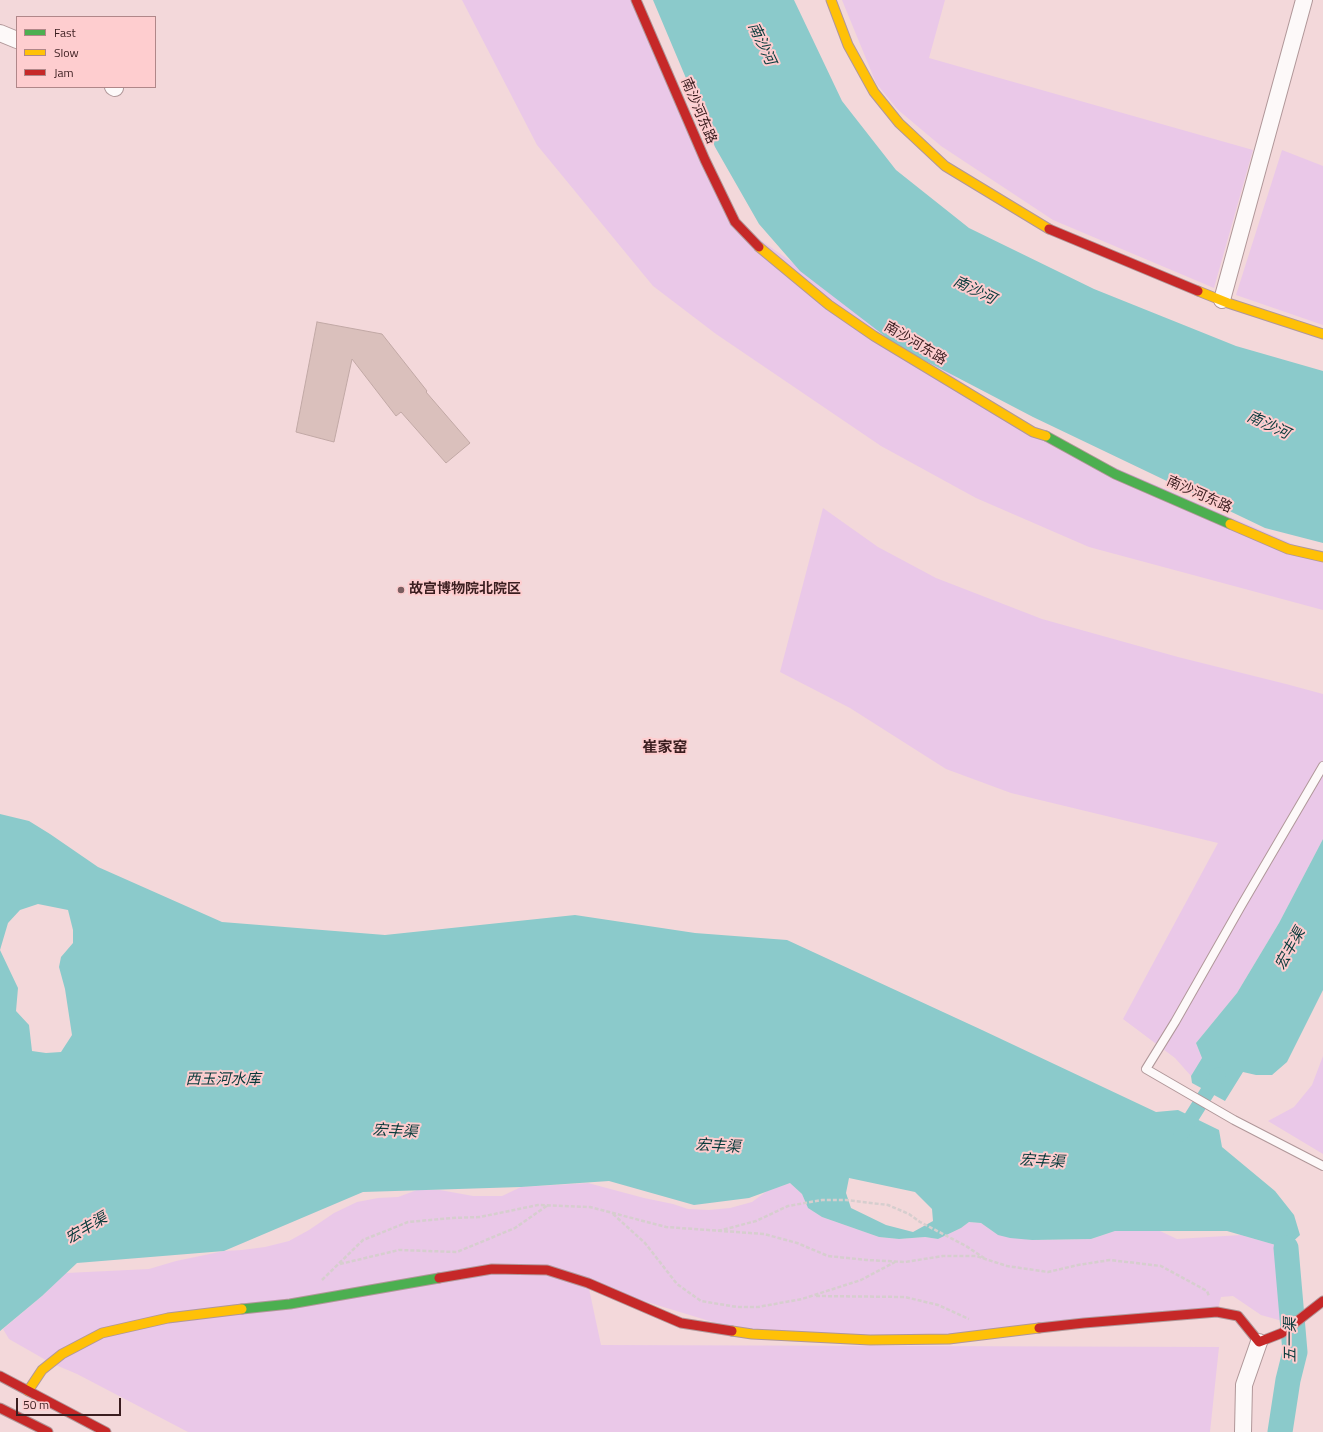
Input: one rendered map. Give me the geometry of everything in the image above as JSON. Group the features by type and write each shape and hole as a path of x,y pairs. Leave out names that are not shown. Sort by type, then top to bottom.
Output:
{"street":[{"name":"南沙河东路","path":"636,0 704,160 735,222 762,250 829,305 874,336 1033,432 1052,438 1115,474 1288,549 1323,557"},
{"path":"831,0 848,45 874,92 900,123 945,166 1051,230 1222,300 1323,334"},
{"path":"1222,300 1304,0"},
{"path":"0,33 16,40"},
{"path":"28,1391 42,1370 56,1358 102,1333 168,1318 290,1304 492,1269 547,1270 588,1283 680,1323 752,1334 870,1340 949,1339 1084,1323 1218,1312 1238,1316 1259,1342"},
{"path":"1243,1432 1244,1385 1259,1342 1282,1332 1323,1301"},
{"path":"1,1377 106,1432"},
{"path":"0,1408 48,1432"}],"lane":[{"path":"1323,766 1175,1022 1146,1069 1234,1120 1323,1166"}],"path":[{"path":"716,1232 756,1221 788,1206 822,1200 846,1200 888,1205 909,1214 920,1222 966,1246 987,1259"},
{"path":"317,1285 363,1240 408,1222 480,1217 538,1205 548,1205 590,1207 666,1227 716,1232 764,1234 797,1243 828,1256 905,1262 943,1256 976,1256 1007,1266 1048,1272 1110,1260 1161,1266 1207,1291 1218,1312"},
{"path":"339,1264 399,1250 457,1252 515,1228 548,1205"},
{"path":"613,1214 645,1243 677,1284 701,1301 737,1307 758,1307 812,1296 861,1280 896,1261"},
{"path":"812,1296 905,1297 938,1305 965,1316 990,1334"}],"shaded area":[{"path":"462,0 636,0 735,222 1033,432 1323,557 1323,610 1089,547 976,498 881,446 716,334 653,286 537,145"},
{"path":"842,0 945,0 929,58 1253,150 1214,288 1053,220 941,146 897,109 876,83"},
{"path":"1282,150 1323,166 1323,325 1236,295"},
{"path":"823,508 878,547 936,578 1042,619 1178,657 1323,694 1323,839 1279,923 1237,993 1196,1043 1202,1058 1191,1076 1175,1058 1123,1019 1218,843 1011,793 946,769 850,708 780,672"},
{"path":"1323,1056 1323,1154 1268,1121 1294,1107 1312,1085"},
{"path":"588,1183 688,1209 709,1210 730,1208 752,1202 767,1191 790,1183 802,1194 808,1208 822,1217 879,1237 899,1239 925,1237 938,1239 961,1228 969,1222 981,1223 998,1235 1032,1240 1091,1239 1115,1231 1160,1231 1177,1239 1241,1235 1286,1248 1293,1324 1261,1315 1233,1296 1221,1297 1217,1312 949,1339 752,1334 588,1284 601,1345 1219,1347 1210,1432 188,1432 77,1374 51,1363 9,1339 3,1329 42,1296 66,1273 149,1269 176,1261 224,1251 265,1247 289,1241 309,1230 334,1213 357,1202 378,1198 398,1197 417,1190 440,1190 473,1196 502,1196 521,1187"}],"water":[{"name":"南沙河","path":"653,0 794,0 842,101 896,170 969,228 1094,289 1236,346 1323,371 1323,543 1265,528 1033,417 899,347 800,271 759,224 715,147"},
{"name":"西玉河水库","path":"0,814 29,821 98,867 222,922 385,935 575,915 695,933 787,940 1156,1112 1178,1110 1219,1130 1222,1147 1275,1191 1294,1215 1300,1235 1286,1248 1227,1231 1115,1231 1091,1239 1032,1240 1010,1238 998,1235 981,1223 969,1222 961,1228 938,1239 925,1237 899,1239 879,1237 822,1217 808,1208 802,1194 790,1183 749,1198 694,1205 609,1181 521,1187 363,1192 224,1251 77,1263 42,1296 0,1331","holes":["38,904 68,910 73,930 73,943 61,957 59,967 65,989 72,1035 61,1052 46,1053 32,1051 29,1025 16,1011 18,988 0,950 8,923 20,910","849,1178 915,1192 932,1209 933,1221 913,1232 886,1225 851,1208 846,1193"]},
{"path":"1323,839 1323,990 1287,1062 1272,1075 1256,1075 1243,1072 1225,1101 1192,1083 1191,1076 1202,1058 1196,1043 1237,993 1279,923"}],"building":[{"path":"317,322 382,334 427,391 426,392 470,443 446,463 401,412 396,416 352,359 334,442 296,432"}],"waterway":[{"name":"宏丰渠","path":"1181,1134 1218,1075"},
{"name":"五一渠","path":"1280,1432 1288,1380 1295,1352 1286,1248"}],"traffic: fast":[{"path":"1046,436 1115,474 1230,524"},
{"path":"242,1309 290,1304 439,1278"}],"traffic: slow":[{"path":"831,0 848,45 874,92 899,123 945,166 1049,229"},
{"path":"759,247 829,305 874,336 1033,432 1046,436"},
{"path":"1198,291 1228,303 1323,334"},
{"path":"1230,524 1288,549 1323,557"},
{"path":"28,1391 42,1370 62,1354 102,1333 168,1318 242,1309"},
{"path":"732,1331 752,1334 870,1340 949,1339 1039,1328"}],"traffic: jam":[{"path":"636,0 705,160 735,222 759,247"},
{"path":"1049,229 1198,291"},
{"path":"439,1278 492,1269 547,1270 588,1283 681,1323 732,1331"},
{"path":"1039,1328 1217,1312 1238,1316 1259,1342 1282,1333 1323,1301"},
{"path":"0,1376 106,1432"},
{"path":"0,1408 48,1432"}],"place":[{"name":"故宫博物院北院区","path":"401,590"}],"district":[{"name":"崔家窑","path":"665,748"}]}
